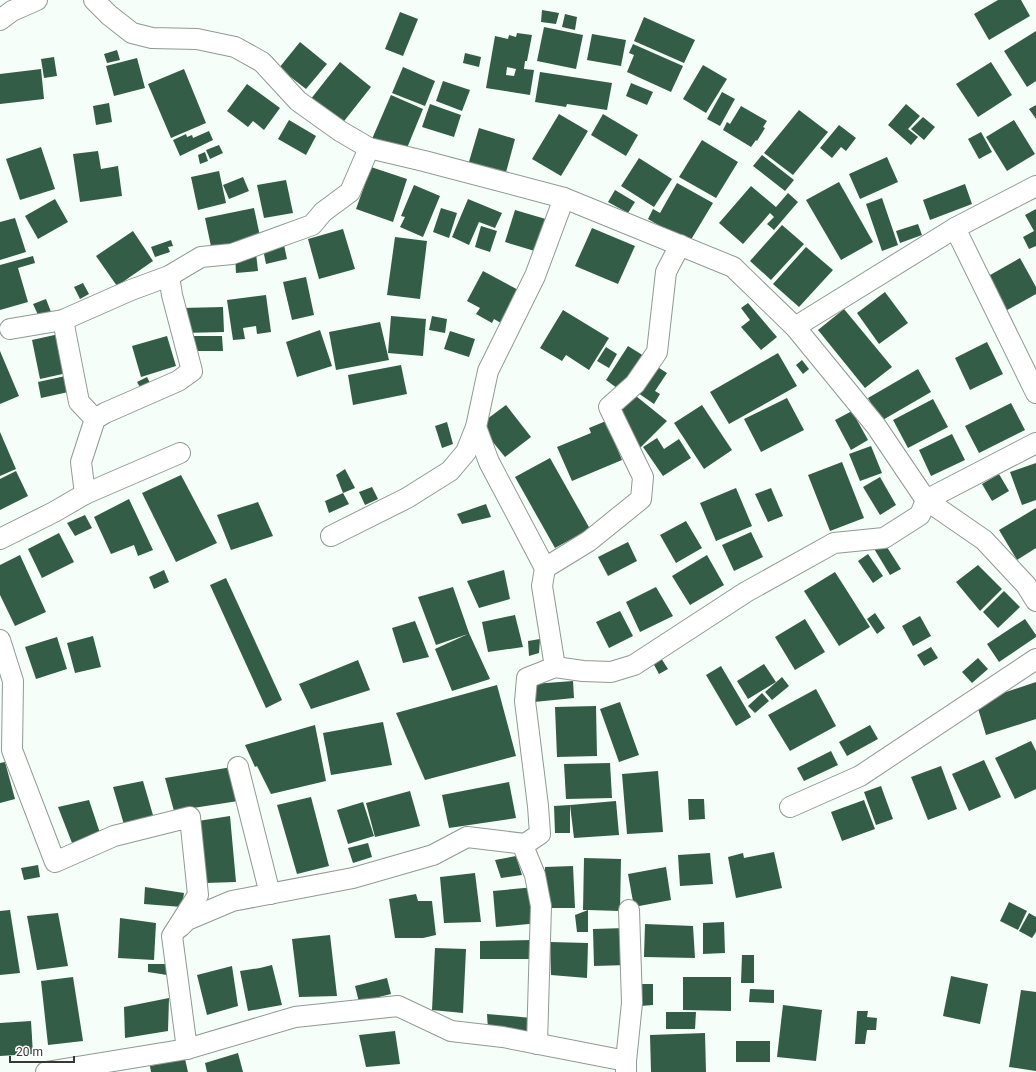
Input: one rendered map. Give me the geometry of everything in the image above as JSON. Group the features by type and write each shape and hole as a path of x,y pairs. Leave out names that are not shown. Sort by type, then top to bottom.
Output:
{"street":[{"path":"0,20 12,11 37,0"},
{"path":"94,0 109,15 132,32 152,38 197,39 235,47 262,62 298,101 340,131 369,148 564,198 733,267 795,327 876,426 926,500 984,540 1033,588"},
{"path":"10,329 62,320 131,290 170,276 201,257 232,254 312,225 323,212 350,192 369,148"},
{"path":"795,327 955,228 1036,186"},
{"path":"330,536 407,498 450,471 466,452 476,428 488,371 535,276 564,198"},
{"path":"955,228 1036,393"},
{"path":"545,568 589,541 641,499 643,477 609,407 635,384 657,352 666,272 680,245"},
{"path":"85,494 81,462 95,419 105,413 178,381 192,370 172,295 170,276"},
{"path":"62,320 79,402 95,419"},
{"path":"476,428 489,462 545,568 542,586 555,667"},
{"path":"172,936 187,920 232,902 353,878 433,855 467,837 525,844 540,834 538,806 524,701 527,678 555,667 611,672 634,665 746,592 834,543 884,538 920,515 926,500 1036,443"},
{"path":"0,539 54,512 85,494 180,453"},
{"path":"0,640 13,681 12,750 55,862 114,836 190,817 198,896 172,936 187,1049"},
{"path":"790,807 860,776 1036,659"},
{"path":"238,767 270,894"},
{"path":"525,844 523,846 535,875 541,906 538,1044"},
{"path":"46,1072 187,1049 295,1017 398,1006 451,1031 538,1044 626,1066 632,1003 629,910"}],"building":[{"path":"998,0 1021,0 1030,16 989,40 974,14"},
{"path":"542,10 559,13 556,24 541,22"},
{"path":"400,12 418,19 403,56 385,49"},
{"path":"565,14 577,17 575,30 562,27"},
{"path":"644,17 695,40 684,63 634,41"},
{"path":"544,27 583,35 576,69 537,61"},
{"path":"1036,31 1036,81 1027,87 1004,51"},
{"path":"517,33 532,35 524,69 534,70 530,95 486,88 495,36 508,39 509,35 516,37","holes":["507,67 516,69 514,76 506,75"]},
{"path":"592,34 626,40 621,66 587,60"},
{"path":"300,42 327,64 306,89 279,68"},
{"path":"633,44 683,66 671,92 627,72 634,55 629,53"},
{"path":"117,50 120,60 107,63 104,54"},
{"path":"465,53 481,57 479,67 463,63"},
{"path":"54,57 57,76 44,78 41,59"},
{"path":"137,58 145,88 114,96 106,66"},
{"path":"340,62 371,87 341,125 310,100"},
{"path":"991,62 1012,95 978,117 956,84"},
{"path":"703,65 727,79 706,113 683,99"},
{"path":"403,67 435,81 425,106 392,93"},
{"path":"41,69 44,99 0,104 0,74"},
{"path":"184,69 206,123 171,138 148,84"},
{"path":"540,72 612,83 607,110 567,104 566,107 535,102"},
{"path":"443,81 470,90 462,111 436,101"},
{"path":"631,83 653,92 647,105 626,96"},
{"path":"247,84 280,108 264,130 253,121 248,127 227,111"},
{"path":"722,92 735,99 720,126 707,119"},
{"path":"391,95 423,109 405,153 372,139"},
{"path":"109,103 112,122 96,125 93,106"},
{"path":"430,104 461,115 454,137 422,127"},
{"path":"906,104 920,116 908,129 918,137 911,145 888,125"},
{"path":"1036,105 1036,119 1029,109"},
{"path":"741,106 767,121 763,127 765,128 757,141 756,140 751,147 723,130 727,122 730,124"},
{"path":"799,110 828,132 793,175 764,153"},
{"path":"559,114 588,131 561,176 532,159"},
{"path":"603,114 638,135 626,156 591,135"},
{"path":"923,117 935,127 924,140 911,129"},
{"path":"289,120 316,136 306,155 278,139"},
{"path":"1014,120 1035,154 1007,171 986,137"},
{"path":"839,125 856,138 846,151 841,147 832,158 820,148"},
{"path":"479,128 515,139 505,176 468,165"},
{"path":"209,131 213,140 180,156 173,140 186,134 187,137 192,135 193,138"},
{"path":"981,132 992,152 979,159 968,139"},
{"path":"702,140 738,162 716,198 679,177"},
{"path":"219,145 223,153 210,159 206,150"},
{"path":"41,147 55,189 20,200 6,159"},
{"path":"98,151 101,169 118,166 122,196 80,202 73,154"},
{"path":"205,152 208,161 200,164 198,155"},
{"path":"762,155 794,180 785,191 753,166"},
{"path":"887,157 898,182 860,199 849,174"},
{"path":"639,158 672,179 654,207 621,186"},
{"path":"371,167 407,179 393,222 356,209"},
{"path":"219,171 226,203 198,210 191,177"},
{"path":"243,177 249,191 229,199 223,185"},
{"path":"286,180 293,213 264,218 257,185"},
{"path":"839,182 873,242 841,260 806,200"},
{"path":"677,183 713,203 689,243 648,219 653,209 660,213"},
{"path":"965,184 972,204 930,220 923,200"},
{"path":"414,185 440,196 423,237 400,227 405,217 401,216"},
{"path":"751,186 776,207 788,193 798,202 774,230 767,224 774,217 770,213 743,244 719,223"},
{"path":"615,190 635,202 628,213 608,202"},
{"path":"882,198 898,245 882,251 866,204"},
{"path":"55,199 68,222 38,239 25,216"},
{"path":"468,199 502,213 495,228 479,222 469,245 452,237"},
{"path":"254,208 261,241 212,251 205,218"},
{"path":"441,208 457,213 449,238 433,232"},
{"path":"1036,209 1036,246 1029,249 1023,237 1034,231 1025,215"},
{"path":"515,210 549,220 538,252 505,242"},
{"path":"15,218 26,252 0,260 0,222"},
{"path":"918,224 922,235 900,243 896,231"},
{"path":"782,225 804,244 771,280 750,261"},
{"path":"481,226 497,231 490,252 475,247"},
{"path":"592,228 635,246 618,284 575,266"},
{"path":"343,229 355,269 319,279 308,239"},
{"path":"133,231 153,261 117,286 96,256"},
{"path":"395,237 427,241 420,299 387,295"},
{"path":"171,240 173,246 168,247 170,252 155,257 151,247"},
{"path":"284,245 287,259 266,264 263,249"},
{"path":"806,247 833,270 799,307 773,284"},
{"path":"256,253 258,271 236,273 235,255"},
{"path":"33,256 35,263 18,268 28,302 0,310 0,265"},
{"path":"1020,258 1036,287 1036,294 1002,313 983,279"},
{"path":"483,271 524,293 506,326 494,319 492,323 476,314 480,308 467,301"},
{"path":"306,277 314,315 292,320 283,282"},
{"path":"83,283 89,294 80,299 74,287"},
{"path":"885,292 908,323 879,344 857,313"},
{"path":"266,295 271,332 257,334 256,326 243,328 245,339 233,340 227,300"},
{"path":"46,299 51,312 39,317 33,304"},
{"path":"748,303 777,337 761,350 741,327 750,320 741,308"},
{"path":"223,307 224,332 183,333 182,308"},
{"path":"844,309 892,367 865,388 818,330"},
{"path":"563,310 609,338 589,370 566,355 562,361 540,348"},
{"path":"391,316 426,319 423,356 388,353"},
{"path":"432,316 447,319 445,333 429,330"},
{"path":"380,322 389,360 336,370 329,332"},
{"path":"320,330 332,366 297,377 286,342"},
{"path":"450,331 475,339 469,357 444,349"},
{"path":"59,334 67,373 40,379 32,340"},
{"path":"167,336 176,366 141,377 132,346"},
{"path":"186,336 222,336 223,351 187,351"},
{"path":"987,342 1003,374 970,390 955,358"},
{"path":"628,346 644,356 621,391 606,380"},
{"path":"606,347 617,354 609,368 597,361"},
{"path":"0,351 19,396 0,404"},
{"path":"778,353 797,386 729,424 710,392"},
{"path":"802,360 809,369 803,374 796,365"},
{"path":"401,365 407,394 353,405 348,375"},
{"path":"656,366 667,373 655,391 660,394 654,404 638,393"},
{"path":"918,369 931,392 881,421 868,398"},
{"path":"70,375 73,391 41,398 38,382"},
{"path":"147,377 153,389 144,394 137,382"},
{"path":"631,392 667,421 640,448 615,407"},
{"path":"787,398 804,430 761,452 744,419"},
{"path":"933,399 948,427 908,448 893,420"},
{"path":"1011,403 1025,430 979,453 965,426"},
{"path":"506,405 531,437 505,457 479,425"},
{"path":"702,405 732,450 704,469 674,423"},
{"path":"852,411 868,440 851,450 835,420"},
{"path":"606,421 622,460 572,481 557,447 591,433 589,428"},
{"path":"447,422 453,444 442,448 435,426"},
{"path":"0,432 16,469 0,476"},
{"path":"952,434 965,460 931,476 919,450"},
{"path":"657,438 664,449 679,439 691,458 663,476 643,447"},
{"path":"871,446 882,473 860,481 849,454"},
{"path":"550,458 590,529 555,548 515,477"},
{"path":"842,462 864,518 830,531 808,475"},
{"path":"1036,463 1036,500 1022,505 1010,472"},
{"path":"345,469 355,488 343,493 336,475"},
{"path":"16,471 28,496 0,510 0,479"},
{"path":"999,474 1009,491 992,501 982,484"},
{"path":"181,475 217,543 176,562 142,493"},
{"path":"880,477 896,505 880,515 863,487"},
{"path":"372,487 378,499 365,505 359,492"},
{"path":"736,488 752,526 716,541 700,503"},
{"path":"771,488 783,516 768,522 755,494"},
{"path":"343,493 349,504 329,513 325,501"},
{"path":"129,499 153,550 138,556 134,545 111,554 94,517"},
{"path":"258,502 273,536 231,550 217,515"},
{"path":"486,504 491,517 462,524 457,514"},
{"path":"1036,508 1036,548 1017,560 999,530"},
{"path":"85,515 92,528 75,536 67,523"},
{"path":"686,521 702,548 676,563 660,535"},
{"path":"751,532 763,557 734,571 722,545"},
{"path":"59,533 74,562 42,578 28,549"},
{"path":"883,541 901,569 890,575 873,547"},
{"path":"628,542 637,561 608,576 598,557"},
{"path":"868,554 883,576 873,583 858,561"},
{"path":"20,555 46,612 15,626 0,595 0,565"},
{"path":"707,555 724,585 690,605 672,576"},
{"path":"978,565 1002,589 980,611 956,582"},
{"path":"164,570 169,582 154,589 149,577"},
{"path":"504,570 510,599 479,608 467,581"},
{"path":"835,572 870,627 839,646 804,591"},
{"path":"226,578 282,700 266,708 210,585"},
{"path":"453,587 469,633 490,679 452,691 435,649 468,634 436,645 418,597"},
{"path":"656,587 673,616 640,632 626,602"},
{"path":"1004,591 1020,607 998,628 983,612"},
{"path":"620,611 633,636 609,648 596,622"},
{"path":"875,613 885,628 877,634 867,619"},
{"path":"515,615 523,647 488,652 482,622"},
{"path":"920,616 931,636 913,646 902,626"},
{"path":"805,619 825,652 795,670 775,637"},
{"path":"1025,619 1036,637 999,662 987,644"},
{"path":"415,621 429,657 403,663 392,628"},
{"path":"93,636 101,667 75,673 67,643"},
{"path":"57,637 67,669 36,679 25,647"},
{"path":"540,639 539,653 529,656 528,641"},
{"path":"931,647 938,658 924,666 917,655"},
{"path":"661,658 668,669 659,674 653,663"},
{"path":"978,658 988,669 972,683 962,672"},
{"path":"358,660 370,690 311,709 299,684"},
{"path":"764,664 776,682 748,699 737,681"},
{"path":"721,666 751,717 736,726 706,675"},
{"path":"782,677 789,686 772,700 765,692"},
{"path":"573,681 574,698 534,702 533,684"},
{"path":"1036,682 1036,719 986,735 976,702"},
{"path":"497,685 516,756 425,780 396,713"},
{"path":"816,689 836,726 790,751 768,715"},
{"path":"762,693 769,701 755,713 748,706"},
{"path":"620,702 639,755 619,762 600,709"},
{"path":"596,706 597,756 557,757 555,707"},
{"path":"383,722 392,765 331,775 323,733"},
{"path":"315,725 326,781 271,794 257,766 255,767 245,745"},
{"path":"870,725 878,739 847,756 839,742"},
{"path":"1031,741 1036,751 1036,789 1015,799 995,758"},
{"path":"831,751 838,765 804,781 797,768"},
{"path":"984,760 1001,797 969,811 952,774"},
{"path":"5,762 15,799 0,803 0,763"},
{"path":"610,763 612,798 566,799 564,764"},
{"path":"941,766 957,809 928,820 911,777"},
{"path":"232,767 238,801 174,811 165,778"},
{"path":"658,771 663,832 627,834 622,774"},
{"path":"143,781 155,822 125,828 113,787"},
{"path":"509,782 516,818 449,828 442,795"},
{"path":"881,786 893,819 876,825 864,792"},
{"path":"410,791 420,826 375,837 366,803"},
{"path":"311,797 329,866 297,874 277,805"},
{"path":"688,799 704,799 705,819 689,820"},
{"path":"89,800 100,833 72,843 58,807"},
{"path":"864,800 875,829 842,841 831,812"},
{"path":"616,801 619,835 574,838 570,805"},
{"path":"363,802 374,836 348,844 337,810"},
{"path":"570,805 570,833 555,833 554,806"},
{"path":"230,816 236,882 205,883 198,821"},
{"path":"368,843 372,857 353,863 348,848"},
{"path":"774,852 782,888 736,898 728,857 743,853 744,858"},
{"path":"710,853 713,884 680,886 678,855"},
{"path":"516,856 522,875 501,878 495,860"},
{"path":"584,858 621,859 620,911 583,910"},
{"path":"38,865 40,877 24,880 21,868"},
{"path":"573,866 575,908 545,908 545,867"},
{"path":"666,867 671,900 634,907 628,874"},
{"path":"475,873 481,922 444,923 440,877"},
{"path":"145,887 184,893 182,907 144,904"},
{"path":"535,887 539,923 496,927 493,891"},
{"path":"416,894 418,901 432,901 436,935 423,938 395,938 389,899"},
{"path":"1009,902 1027,911 1018,930 1000,921"},
{"path":"10,910 20,973 0,975 0,911"},
{"path":"588,910 588,932 577,932 575,915"},
{"path":"58,913 68,966 37,970 27,916"},
{"path":"1029,913 1036,917 1036,932 1032,938 1019,931"},
{"path":"120,918 156,923 154,960 118,958"},
{"path":"724,922 725,953 703,954 703,923"},
{"path":"645,924 693,926 695,958 644,957"},
{"path":"626,928 628,965 594,966 593,929"},
{"path":"330,935 337,996 299,997 292,939"},
{"path":"532,940 533,959 480,959 480,941"},
{"path":"550,942 588,943 587,978 551,975"},
{"path":"435,948 466,949 463,1013 432,1010"},
{"path":"742,955 754,955 754,983 741,983"},
{"path":"148,964 166,964 167,975 148,972"},
{"path":"272,965 282,1005 248,1011 240,971"},
{"path":"232,966 238,1006 207,1015 197,975"},
{"path":"951,976 988,984 980,1024 943,1016"},
{"path":"73,977 83,1041 48,1045 41,981"},
{"path":"683,977 731,977 731,1011 683,1010"},
{"path":"387,978 391,994 359,1002 355,986"},
{"path":"640,984 653,984 653,1005 640,1006"},
{"path":"750,989 774,990 774,1003 749,1002"},
{"path":"1021,990 1036,992 1036,1071 1009,1067"},
{"path":"169,998 168,1031 125,1038 124,1007"},
{"path":"783,1005 822,1010 816,1061 777,1057"},
{"path":"857,1011 868,1011 867,1017 877,1018 876,1030 867,1030 865,1044 855,1044"},
{"path":"666,1012 696,1012 695,1029 666,1029"},
{"path":"487,1014 532,1018 532,1035 488,1029"},
{"path":"31,1021 33,1054 0,1056 0,1023"},
{"path":"395,1031 400,1064 366,1067 359,1035"},
{"path":"705,1033 706,1072 651,1072 650,1035"},
{"path":"736,1041 770,1041 770,1062 736,1062"},
{"path":"238,1053 243,1072 207,1072 205,1063"},
{"path":"185,1059 188,1072 151,1072 150,1066"}]}
